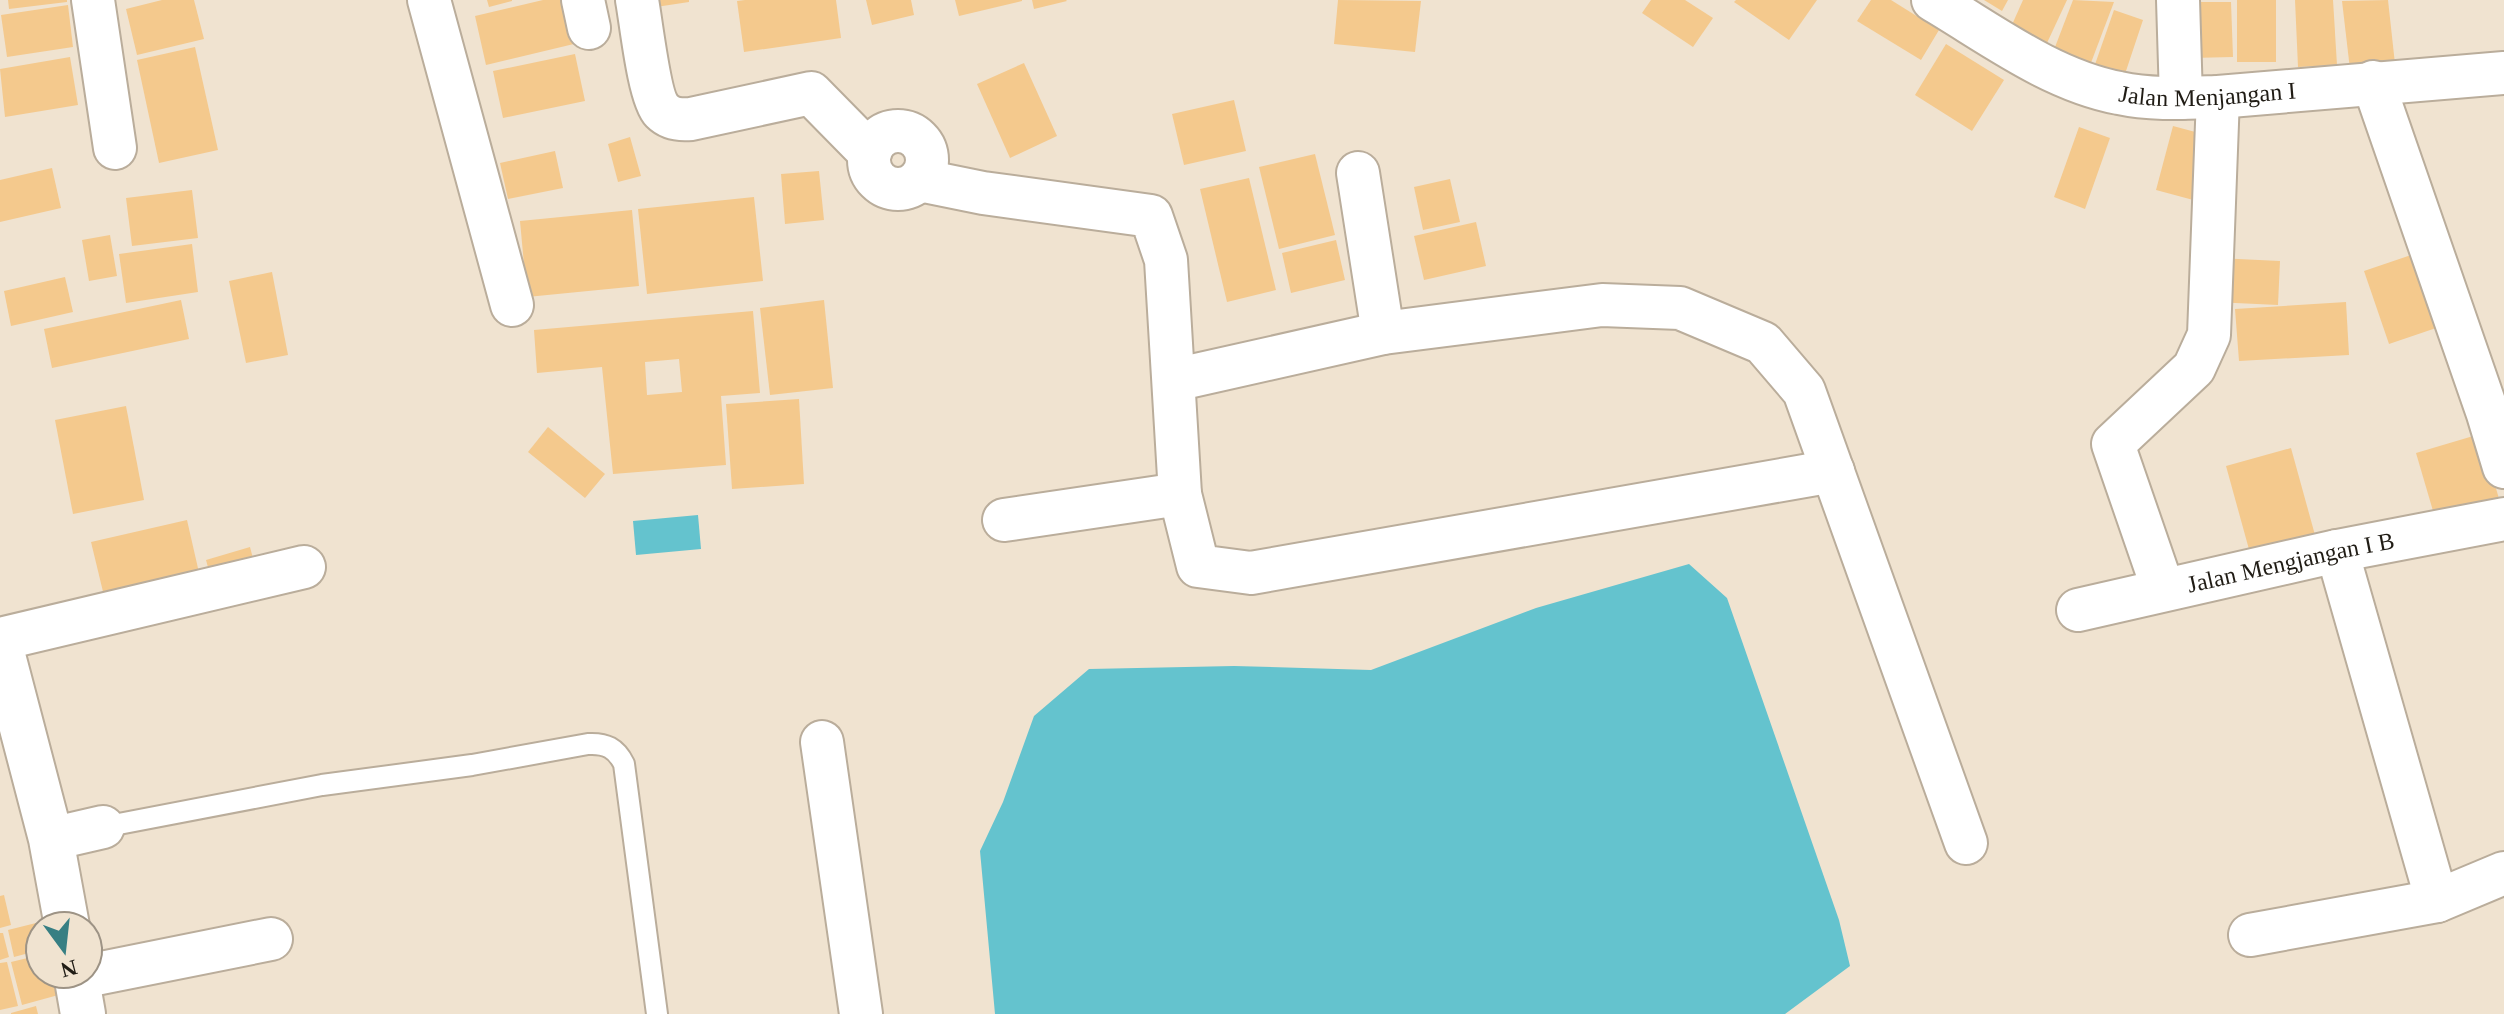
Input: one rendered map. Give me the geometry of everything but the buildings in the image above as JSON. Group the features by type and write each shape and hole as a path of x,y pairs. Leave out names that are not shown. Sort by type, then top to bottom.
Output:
{"street":[{"path":"93,0 115,148"},
{"path":"429,0 512,305"},
{"path":"637,0 651,83 658,106 665,114 681,120 691,119 811,93 870,153 882,136 902,131 920,141 927,161 919,180 983,193 1151,216 1166,260 1180,494 1198,566 1251,573 1833,471"},
{"name":"Jalan Menjangan I","path":"1933,0 2044,67 2122,94 2200,98 2504,73"},
{"path":"2163,589 2113,444 2194,368 2209,335 2200,98 2178,0"},
{"path":"2373,82 2496,413 2504,467"},
{"path":"1358,173 1383,333"},
{"path":"1174,380 1383,333 1602,305 1680,308 1763,343 1804,391 1966,843"},
{"path":"1004,520 1180,494"},
{"name":"Jalan Mengjangan I B","path":"2078,610 2337,551 2504,519"},
{"path":"2337,551 2437,901"},
{"path":"64,910 51,839 2,663 304,567"},
{"path":"822,742 861,1014"},
{"path":"51,839 103,827"},
{"path":"2250,935 2437,901 2504,873"},
{"path":"104,982 271,939"}],"lane":[{"path":"103,827 322,785 472,765 588,744 604,745 616,751 624,764 657,1014"}],"water":[{"path":"698,515 701,549 636,555 633,521"},
{"path":"1689,564 1727,598 1839,920 1850,966 1785,1014 995,1014 980,851 1003,802 1034,716 1089,669 1234,666 1371,670 1536,608"}]}
